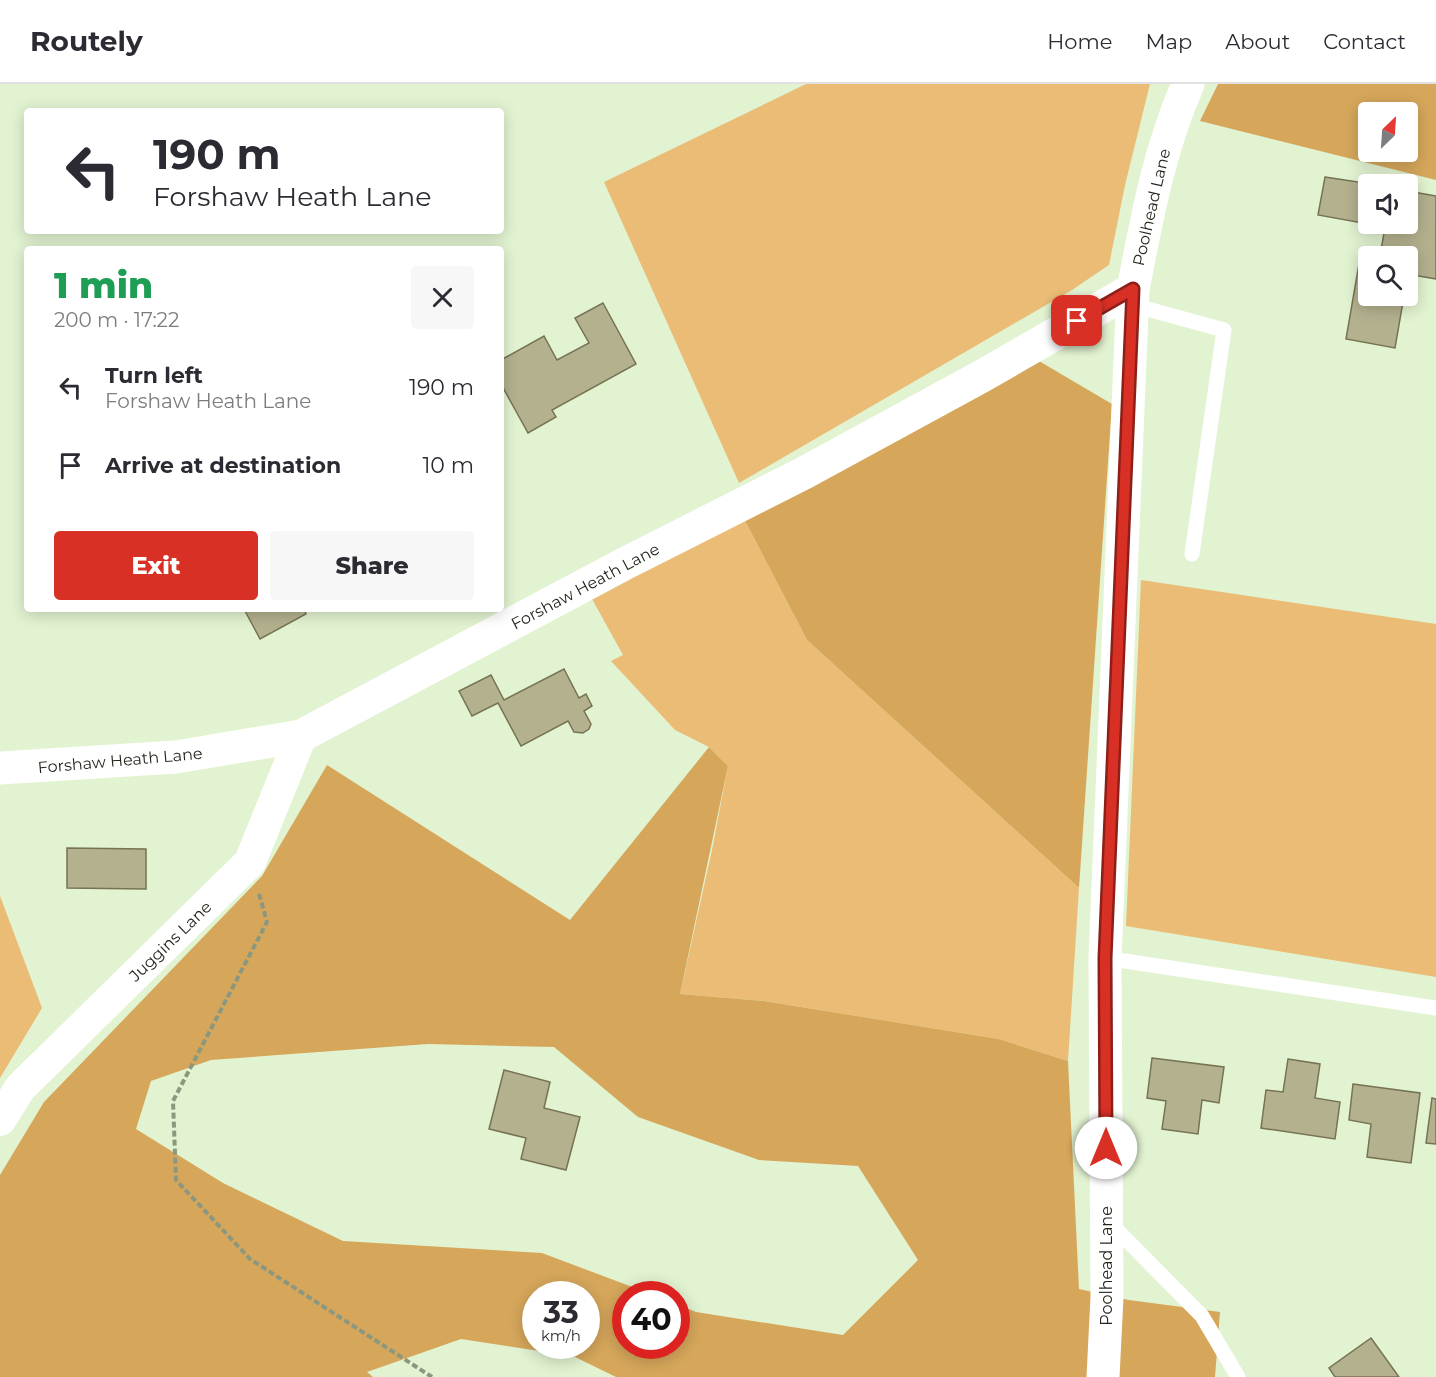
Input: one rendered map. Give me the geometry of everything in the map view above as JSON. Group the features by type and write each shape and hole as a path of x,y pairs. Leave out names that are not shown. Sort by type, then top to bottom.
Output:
{"street":[{"name":"Poolhead Lane","path":"1103,1377 1107,1297 1105,958 1133,297 1154,181 1174,114 1188,84"},
{"name":"Forshaw Heath Lane","path":"0,768 176,757 301,736 616,569 804,473 1133,297"},
{"name":"Juggins Lane","path":"0,1120 20,1088 250,862 301,736"}],"lane":[{"path":"1133,297 1224,330 1192,554"},
{"path":"1105,958 1436,1008"},
{"path":"1106,1219 1202,1316 1238,1377"}],"path":[{"path":"250,862 267,922 173,1101 176,1180 250,1259 432,1377"}],"shaded area":[{"path":"806,84 1150,84 1125,185 1109,265 1072,290 739,483 604,182"},
{"path":"1218,84 1436,84 1436,180 1364,162 1418,162 1418,102 1358,102 1358,160 1200,121"},
{"path":"1039,361 1112,404 1079,888 807,640 743,517"},
{"path":"743,517 807,640 1079,888 1068,1061 999,1039 764,1001 680,994 728,766 709,747 675,730 611,661 623,655 592,599"},
{"path":"1141,580 1436,624 1436,977 1126,926"},
{"path":"709,747 728,766 680,994 764,1001 999,1039 1068,1061 1079,1289 1129,1300 1220,1312 1215,1377 616,1377 579,1359 600,1359 600,1281 522,1281 522,1348 461,1339 367,1372 373,1377 0,1377 0,1175 44,1102 262,876 327,765 570,920","holes":["428,1044 554,1047 638,1117 759,1160 858,1166 918,1260 843,1335 690,1309 690,1359 612,1359 612,1281 616,1281 542,1253 343,1241 223,1183 136,1129 151,1081 211,1060"]},
{"path":"0,896 42,1008 0,1078"}],"building":[{"path":"1325,177 1358,182 1358,222 1318,215"},
{"path":"1418,193 1436,196 1436,279 1418,276 1418,246 1382,246 1384,234 1418,234"},
{"path":"1358,270 1358,306 1402,306 1395,348 1346,339"},
{"path":"603,303 636,364 552,410 556,417 528,433 504,389 504,358 544,336 557,360 589,343 575,318"},
{"path":"246,612 305,612 306,614 260,639"},
{"path":"564,669 579,698 586,694 592,706 584,711 591,724 589,729 583,733 574,732 568,721 521,746 498,703 472,716 459,691 491,675 504,700"},
{"path":"67,848 146,849 146,889 67,888"},
{"path":"1152,1058 1224,1067 1219,1103 1202,1100 1198,1134 1162,1129 1166,1101 1147,1098"},
{"path":"1288,1059 1320,1064 1315,1098 1340,1102 1335,1139 1261,1128 1266,1090 1283,1092"},
{"path":"504,1070 550,1082 544,1108 580,1117 566,1170 521,1159 526,1138 489,1129"},
{"path":"1353,1084 1420,1093 1411,1163 1367,1157 1371,1124 1349,1120"},
{"path":"1432,1098 1436,1099 1436,1144 1426,1143"},
{"path":"1371,1338 1399,1377 1335,1377 1329,1368"}],"route":[{"path":"1077,321 1133,289 1105,958 1106,1148"}]}
